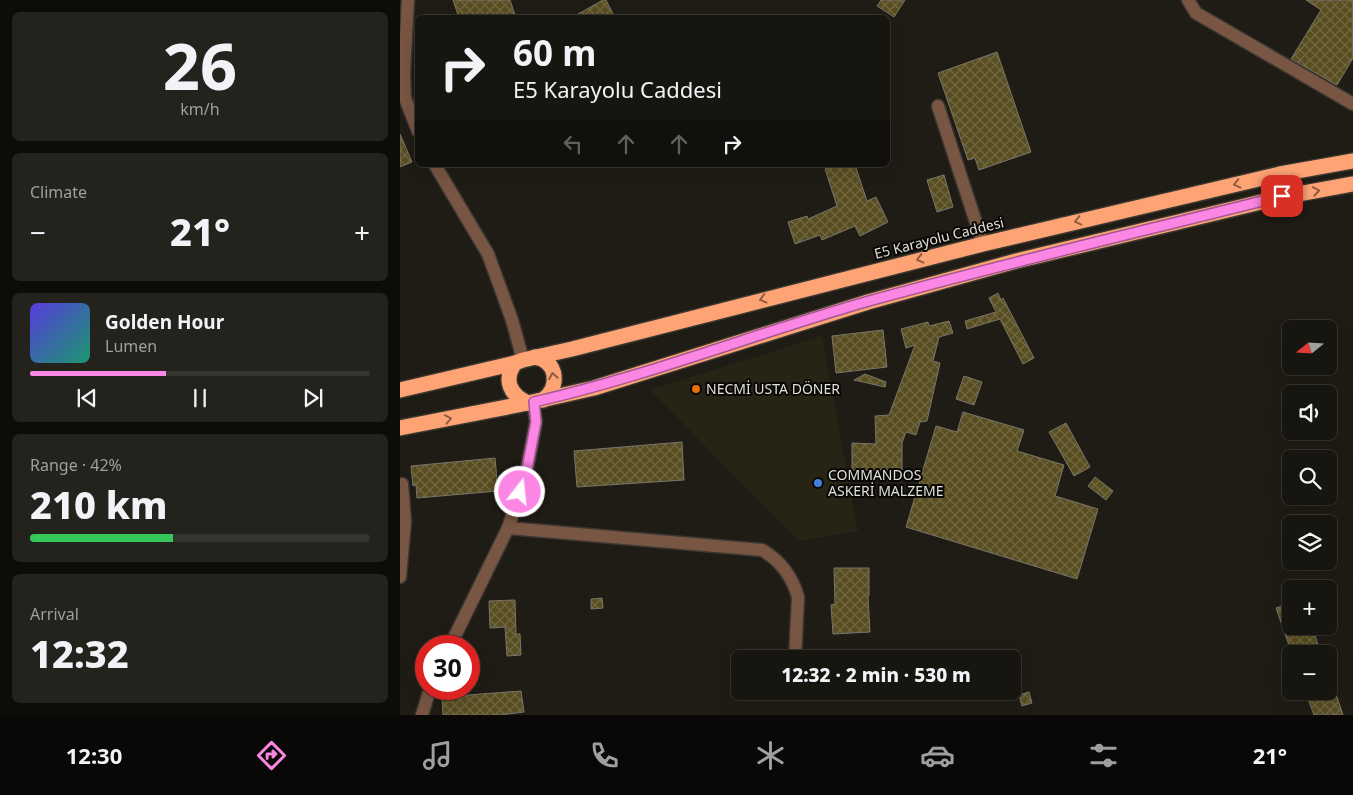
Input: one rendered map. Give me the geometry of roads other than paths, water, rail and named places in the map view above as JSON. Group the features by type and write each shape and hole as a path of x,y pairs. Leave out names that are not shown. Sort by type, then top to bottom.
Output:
{"highway":[{"name":"E5 Karayolu Caddesi","path":"400,390 983,244 1280,174 1353,160"},
{"path":"400,428 535,402 594,388 868,302 1016,261 1282,196 1353,184"},
{"path":"542,359 548,363 554,375 555,383 552,390 535,402 515,396 508,383 511,369 524,360 542,359"}],"street":[{"path":"408,0 404,73 405,98 415,123"},
{"path":"1188,0 1196,13 1353,104"},
{"path":"938,106 983,244"},
{"path":"436,167 442,181 488,254 512,320 524,360"},
{"path":"455,635 508,528 526,474 536,422 535,402"},
{"path":"400,577 406,521 402,484"},
{"path":"508,528 762,550 782,565 796,588 798,597 795,650"},
{"path":"422,715 427,700"}],"place":[{"name":"NECMİ USTA DÖNER","path":"696,389"},
{"name":"COMMANDOS ASKERİ MALZEME","path":"818,483"}]}
